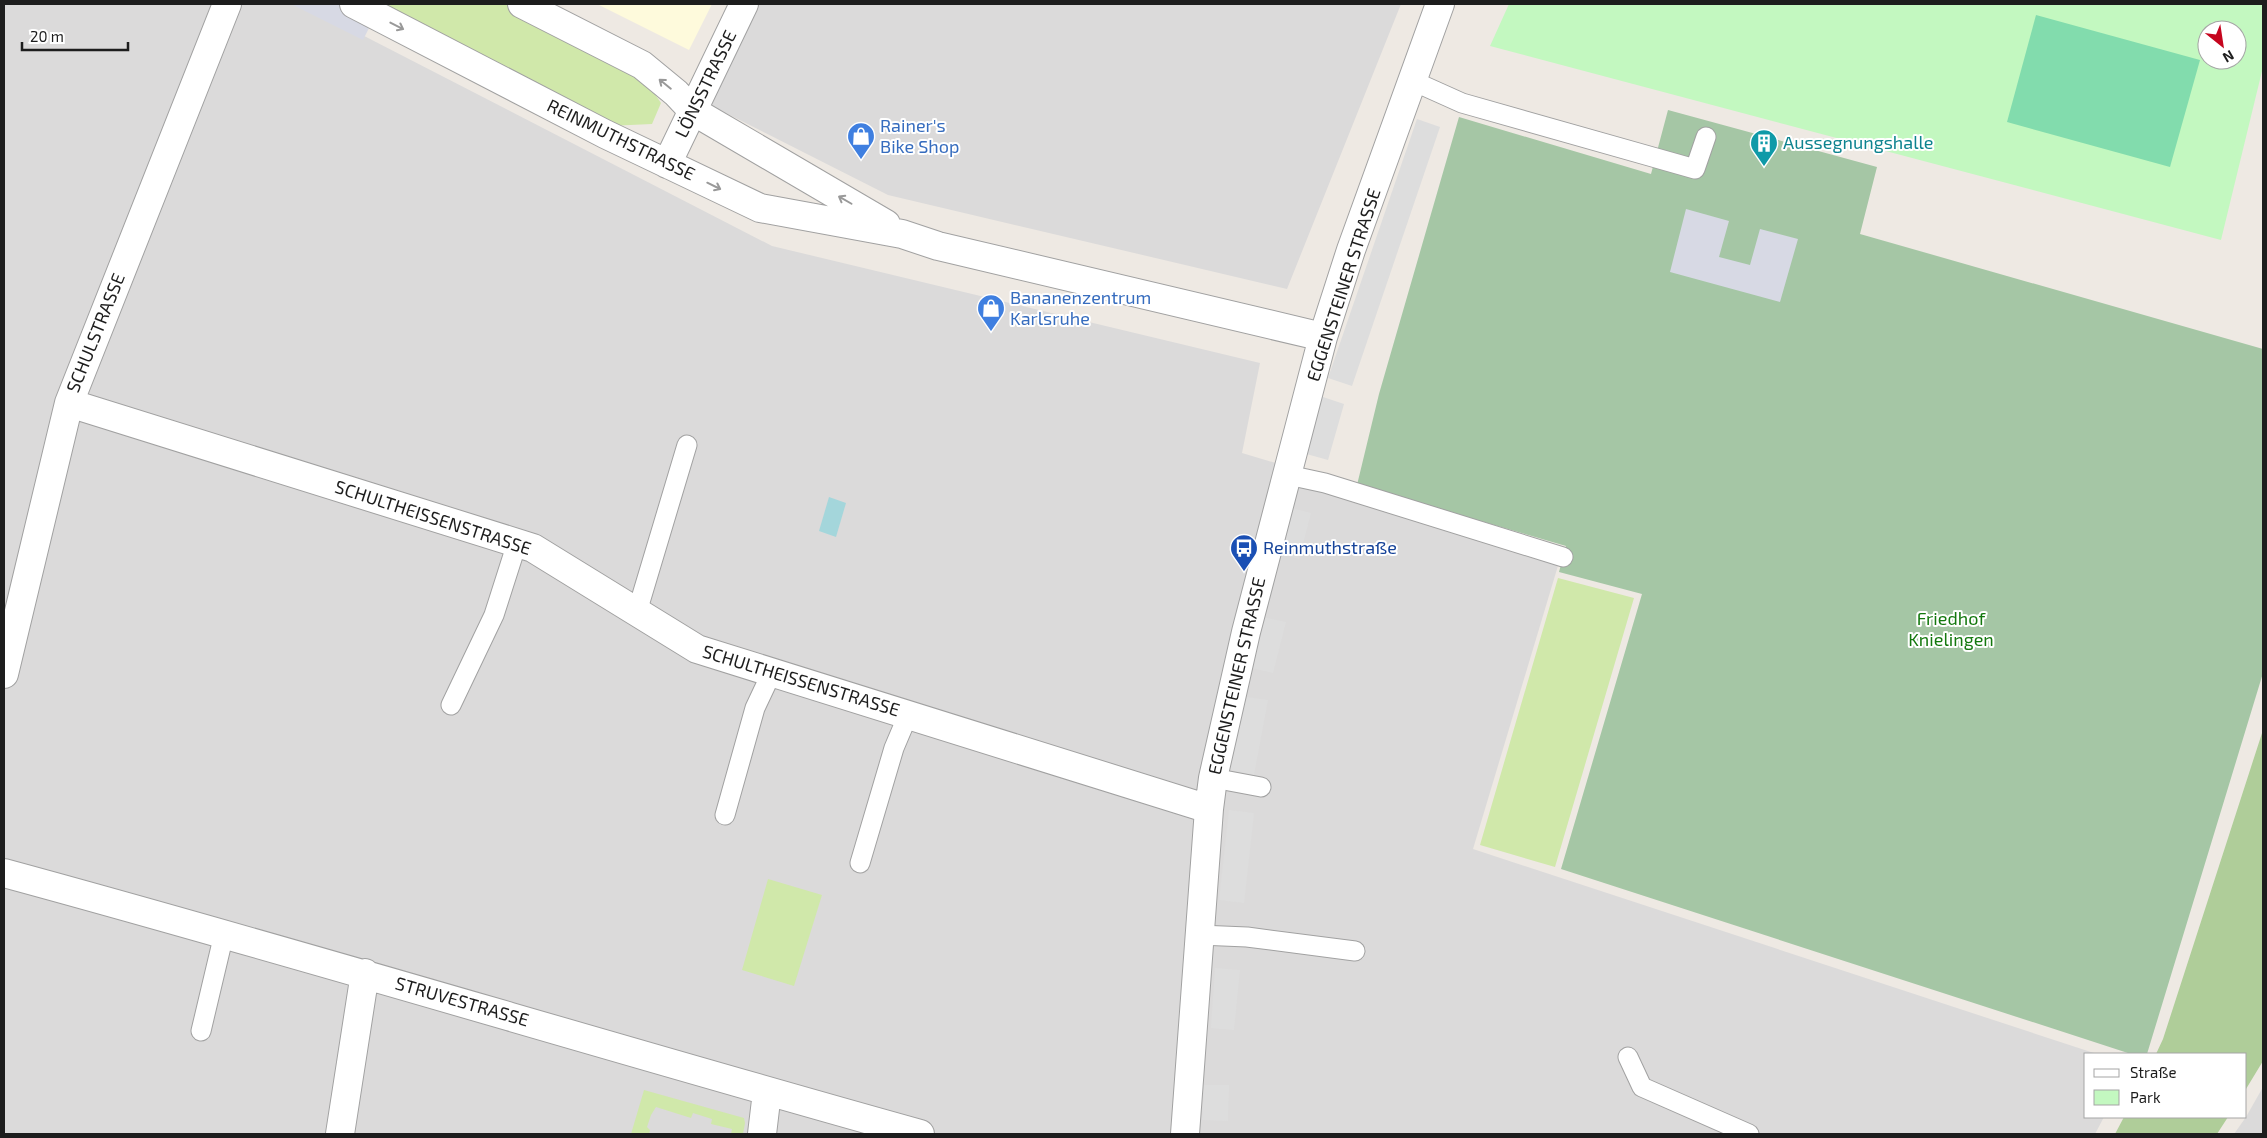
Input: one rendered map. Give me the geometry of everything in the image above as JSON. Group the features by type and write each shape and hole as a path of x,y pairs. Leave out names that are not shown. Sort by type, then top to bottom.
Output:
{"street":[{"name":"SCHULSTRASSE","path":"4,674 69,403 226,4"},
{"name":"REINMUTHSTRASSE","path":"354,4 668,164 760,208 902,234 938,246 1323,337"},
{"name":"REINMUTHSTRASSE","path":"522,4 642,65 693,111 902,234"},
{"name":"LÖNSSTRASSE","path":"668,164 744,4"},
{"name":"EGGENSTEINER STRASSE","path":"1184,1134 1208,809 1213,778 1246,632 1323,337 1351,250 1440,4"},
{"name":"SCHULTHEISSENSTRASSE","path":"69,403 533,548 697,649 1208,809"},
{"name":"STRUVESTRASSE","path":"4,874 365,973 766,1092 920,1134"},
{"path":"340,1134 365,973"},
{"path":"762,1134 766,1092"}],"lane":[{"path":"1413,80 1462,103 1695,169 1706,137"},
{"path":"637,612 687,445"},
{"path":"1288,474 1325,483 1563,557"},
{"path":"451,705 494,614 517,543"},
{"path":"725,815 755,708 772,672"},
{"path":"860,863 894,748 908,714"},
{"path":"1213,778 1261,787"},
{"path":"201,1030 224,934"},
{"path":"1199,935 1247,937 1354,951"},
{"path":"1628,1057 1642,1087 1750,1134"}],"shaded area":[{"path":"4,4 302,4 772,246 1260,363 1242,453 1563,549 1473,849 2094,1053 2084,1053 2084,1118 2103,1118 2095,1134 4,1134"},
{"path":"291,4 346,4 374,18 363,40"},
{"path":"597,4 712,4 689,50"},
{"path":"750,4 1401,4 1287,289 888,195 700,100"},
{"path":"1417,119 1440,127 1352,386 1328,378"},
{"path":"1686,209 1729,221 1719,257 1750,265 1760,229 1798,239 1780,302 1670,272"},
{"path":"1320,396 1344,404 1328,460 1303,453"},
{"path":"1288,507 1311,513 1299,559 1275,553"},
{"path":"1258,616 1286,622 1273,673 1247,667"},
{"path":"1239,696 1268,700 1254,775 1223,768"},
{"path":"1229,810 1254,813 1244,903 1219,900"},
{"path":"1215,968 1240,970 1234,1030 1211,1028"},
{"path":"1204,1085 1229,1085 1228,1121 1202,1120"},
{"path":"2263,1087 2263,1134 2234,1134 2247,1118"}],"green space":[{"path":"372,4 510,4 637,68 661,103 652,124 608,126"},
{"path":"1509,4 2263,4 2263,67 2221,240 1490,46"},
{"path":"2036,15 2197,59 2197,70 2170,167 2007,122"},
{"name":"Friedhof Knielingen","path":"1668,110 1877,167 1860,234 2263,349 2263,673 2147,1053 2128,1053 1561,869 1642,594 1559,572 1566,546 1357,485 1379,394 1459,117 1651,174"},
{"path":"1558,578 1634,598 1555,867 1480,845"},
{"path":"2263,730 2263,1061 2247,1087 2247,1053 2156,1053 2163,1039"},
{"path":"768,879 822,895 794,986 742,970"},
{"path":"644,1090 744,1118 743,1134 731,1134 732,1129 711,1124 712,1119 693,1113 691,1118 656,1107 647,1127 650,1130 649,1134 631,1134"},
{"path":"2123,1118 2227,1118 2217,1134 2115,1134"}],"water":[{"path":"829,497 846,503 836,537 819,531"}],"place":[{"name":"Rainer's Bike Shop","path":"861,160"},
{"name":"Aussegnungshalle","path":"1764,167"},
{"name":"Bananenzentrum Karlsruhe","path":"991,332"},
{"name":"Reinmuthstraße","path":"1244,572"}]}
